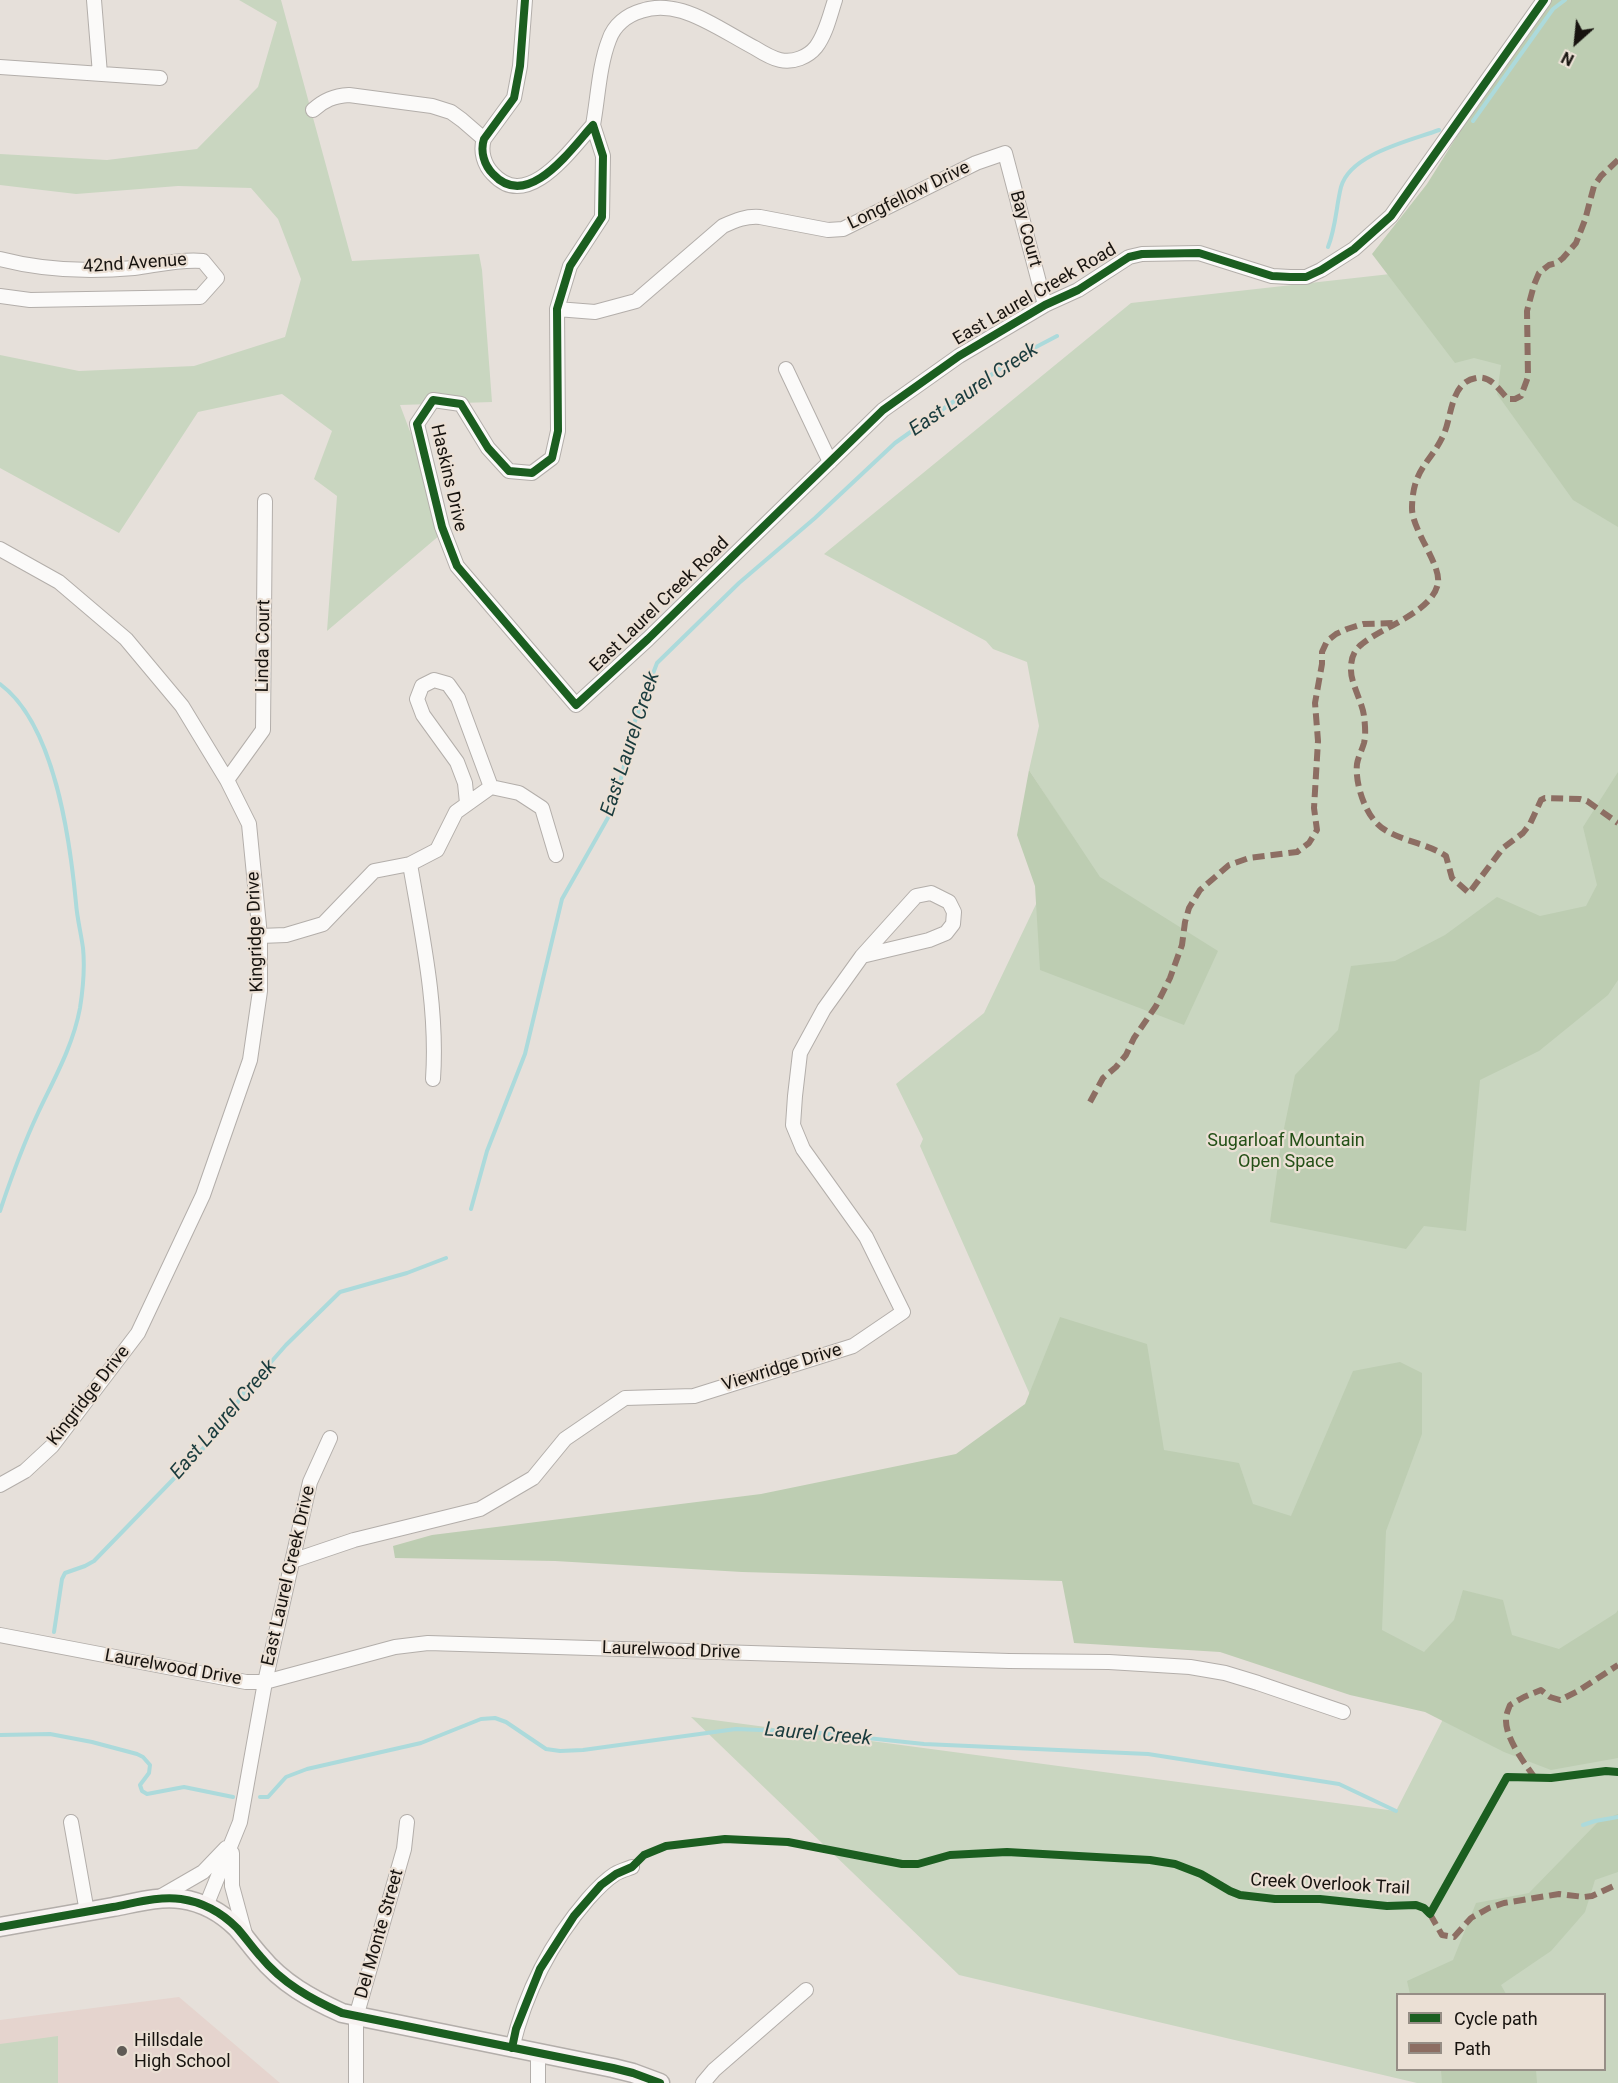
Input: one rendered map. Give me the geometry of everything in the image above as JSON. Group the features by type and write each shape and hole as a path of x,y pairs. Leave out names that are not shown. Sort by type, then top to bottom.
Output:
{"main road":[{"path":"0,1927 153,1900 180,1899 206,1906 227,1919 274,1972 290,1985 324,2005 356,2017 633,2073 660,2083"}],"street":[{"path":"94,0 100,74"},
{"path":"525,0 520,66 514,98 484,139 482,147 485,161 493,174 503,182 514,186 536,182 547,174 593,125 609,40 622,21 635,13 658,7 682,11 777,59 788,61 799,59 815,48 821,39 835,0"},
{"name":"East Laurel Creek Road","path":"576,705 648,639 883,410 958,356 1045,305 1078,290 1129,257 1142,254 1199,254 1272,276 1306,277 1354,249 1391,216 1544,0"},
{"path":"0,67 160,78"},
{"path":"313,110 320,104 338,96 349,95 432,106 451,112 484,139"},
{"name":"Haskins Drive","path":"576,705 457,566 442,527 417,424 433,400 461,404 488,448 510,471 532,473 552,458 558,431 557,309 570,266 602,217 603,156 593,125"},
{"name":"Bay Court","path":"1005,153 1045,305"},
{"name":"Longfellow Drive","path":"557,309 595,312 636,301 723,226 739,219 760,216 828,230 843,229 976,163 1005,153"},
{"name":"42nd Avenue","path":"0,259 84,269 134,268 189,260 203,261 217,278 200,297 30,300 0,296"},
{"path":"786,369 830,462"},
{"name":"Linda Court","path":"227,780 263,730 265,501"},
{"name":"Kingridge Drive","path":"0,549 59,582 126,639 182,706 227,780 249,824 260,936 260,991 250,1060 202,1195 138,1333 52,1446 25,1471 0,1485"},
{"path":"467,803 465,783 457,762 423,715 417,699 423,686 434,680 448,684 458,698 491,787"},
{"path":"260,936 286,935 324,924 374,871 410,864 437,850 456,813 491,787 519,794 542,808 556,855"},
{"path":"410,864 427,966 435,1048 433,1079"},
{"name":"Viewridge Drive","path":"292,1561 354,1540 480,1509 533,1478 565,1439 625,1398 694,1395 853,1346 903,1312 866,1237 803,1149 793,1125 800,1053 824,1009 862,956 916,896 931,893 949,902 954,912 953,924 946,933 929,940 862,956"},
{"name":"East Laurel Creek Drive","path":"235,1836 240,1822 265,1682 310,1482 330,1438"},
{"name":"Laurelwood Drive","path":"0,1635 246,1683 265,1682 395,1647 428,1644 1109,1662 1190,1667 1225,1673 1344,1712"},
{"path":"71,1822 87,1912"},
{"name":"Del Monte Street","path":"356,2083 356,2017 404,1850 407,1822"},
{"path":"153,1900 202,1872 224,1851 235,1836"},
{"path":"206,1906 235,1836"},
{"path":"235,1836 231,1870 232,1886 236,1908 247,1940"},
{"path":"512,2048 516,2030 540,1970 556,1941 601,1885 616,1874 632,1867"},
{"path":"703,2083 714,2070 806,1990"},
{"path":"538,2054 538,2083"}],"shaded area":[{"name":"Hillsdale High School","path":"179,1997 280,2083 0,2083 0,2020"}],"green space":[{"path":"239,0 281,0 352,261 479,254 482,270 492,402 400,405 447,529 327,631 337,496 314,479 332,431 282,394 198,412 119,533 0,468 0,355 79,371 194,366 285,337 301,279 278,219 251,188 178,186 76,194 0,185 0,154 107,160 197,149 258,87 277,22"},
{"path":"1542,0 1618,0 1618,527 1573,500 1497,394 1501,365 1474,358 1455,363 1372,254 1427,184"},
{"name":"Sugarloaf Mountain Open Space","path":"1618,85 1618,2083 1417,2083 959,1975 691,1717 1396,1811 1459,1688 1073,1492 920,1146 923,1139 896,1084 984,1013 1070,833 1029,770 1039,726 1027,662 993,649 986,641 824,554 1131,303 1435,269"},
{"path":"1029,770 1100,877 1218,951 1184,1025 1040,970 1035,886 1017,835"},
{"path":"1618,772 1618,980 1608,995 1539,1051 1480,1080 1466,1231 1424,1226 1406,1249 1270,1222 1281,1143 1295,1075 1338,1030 1351,966 1395,961 1445,935 1497,897 1540,916 1586,906 1597,885 1583,827"},
{"path":"1060,1317 1147,1344 1164,1450 1239,1463 1253,1504 1291,1516 1353,1371 1400,1362 1422,1373 1422,1434 1386,1531 1382,1630 1424,1652 1454,1620 1463,1590 1503,1600 1512,1635 1559,1649 1618,1610 1618,1758 1551,1770 1504,1752 1425,1712 1350,1695 1220,1652 1074,1643 1062,1581 742,1572 555,1561 395,1558 393,1546 432,1535 761,1494 956,1454 1025,1404"},
{"path":"1618,1814 1618,1872 1595,1880 1585,1912 1551,1951 1501,1985 1505,1993 1410,1993 1407,1981 1453,1960 1476,1903 1529,1893 1598,1822"},
{"path":"58,2036 58,2083 0,2083 0,2044"},
{"path":"1441,2071 1536,2071 1537,2083 1442,2083"}],"waterway":[{"name":"East Laurel Creek","path":"1473,121 1553,9 1565,0"},
{"name":"East Laurel Creek","path":"1328,247 1341,187 1356,166 1382,150 1439,130"},
{"name":"East Laurel Creek","path":"471,1209 487,1151 525,1054 562,899 614,807 635,721 657,663 739,583 815,518 895,443 1015,358 1057,336"},
{"path":"0,684 19,702 34,726 47,754 64,817 84,963 80,1008 73,1036 27,1137 0,1211"},
{"name":"East Laurel Creek","path":"54,1632 62,1579 65,1573 94,1561 221,1430 242,1395 286,1345 340,1292 407,1273 446,1258"},
{"name":"Laurel Creek","path":"260,1797 268,1797 286,1777 307,1769 421,1743 481,1719 495,1718 506,1722 546,1749 560,1751 583,1750 736,1729 810,1732 924,1744 1148,1754 1339,1784 1396,1811"},
{"name":"Laurel Creek","path":"0,1735 50,1734 137,1754 150,1765 149,1773 140,1785 142,1791 147,1794 184,1787 233,1797"},
{"name":"Laurel Creek","path":"1583,1825 1618,1817"}],"marked path":[{"path":"1618,160 1594,186 1576,243 1557,263 1549,265 1539,273 1534,285 1527,311 1528,377 1521,396 1508,399 1486,379 1476,378 1468,381 1457,392 1444,434 1415,483 1413,516 1438,575 1434,593 1417,611 1359,646 1354,654 1351,668 1364,719 1365,740 1357,771 1366,808 1380,827 1388,832 1446,856 1452,878 1469,893 1503,848 1523,833 1530,824 1541,800 1545,798 1587,801 1618,823"},
{"path":"1090,1102 1103,1078 1126,1055 1134,1038 1156,1006 1170,978 1182,945 1189,908 1200,890 1229,865 1249,858 1297,852 1309,843 1317,830 1314,808 1318,741 1315,703 1322,652 1327,641 1336,634 1363,624 1395,623"},
{"path":"1535,1778 1516,1750 1509,1734 1506,1719 1510,1705 1541,1690 1550,1697 1560,1700 1618,1665"},
{"path":"1430,1914 1442,1935 1454,1937 1471,1918 1504,1903 1559,1894 1592,1896 1618,1884"}],"cycle path":[{"path":"525,0 520,66 514,98 484,139 483,153 487,166 506,184 520,186 534,182 561,161 593,125 603,156 602,217 570,266 557,309 558,431 552,458 532,473 509,471 488,448 461,404 433,400 417,424 442,527 457,566 576,705 648,639 883,410 959,356 1045,305 1078,290 1129,257 1142,254 1199,253 1272,276 1306,277 1354,249 1391,216 1544,0"},
{"name":"Creek Overlook Trail","path":"512,2048 516,2029 540,1969 574,1916 601,1885 616,1874 632,1867 644,1855 666,1846 725,1839 788,1842 902,1864 918,1864 950,1855 1007,1852 1150,1860 1175,1864 1201,1874 1240,1895 1275,1899 1320,1899 1387,1906 1416,1905 1424,1908 1430,1914 1507,1777 1551,1778 1606,1771 1618,1772"},
{"path":"0,1927 155,1899 189,1900 211,1909 237,1928 269,1966 287,1982 308,1996 342,2013 613,2068 660,2083"}],"place":[{"name":"Hillsdale High School","path":"122,2051"}]}
